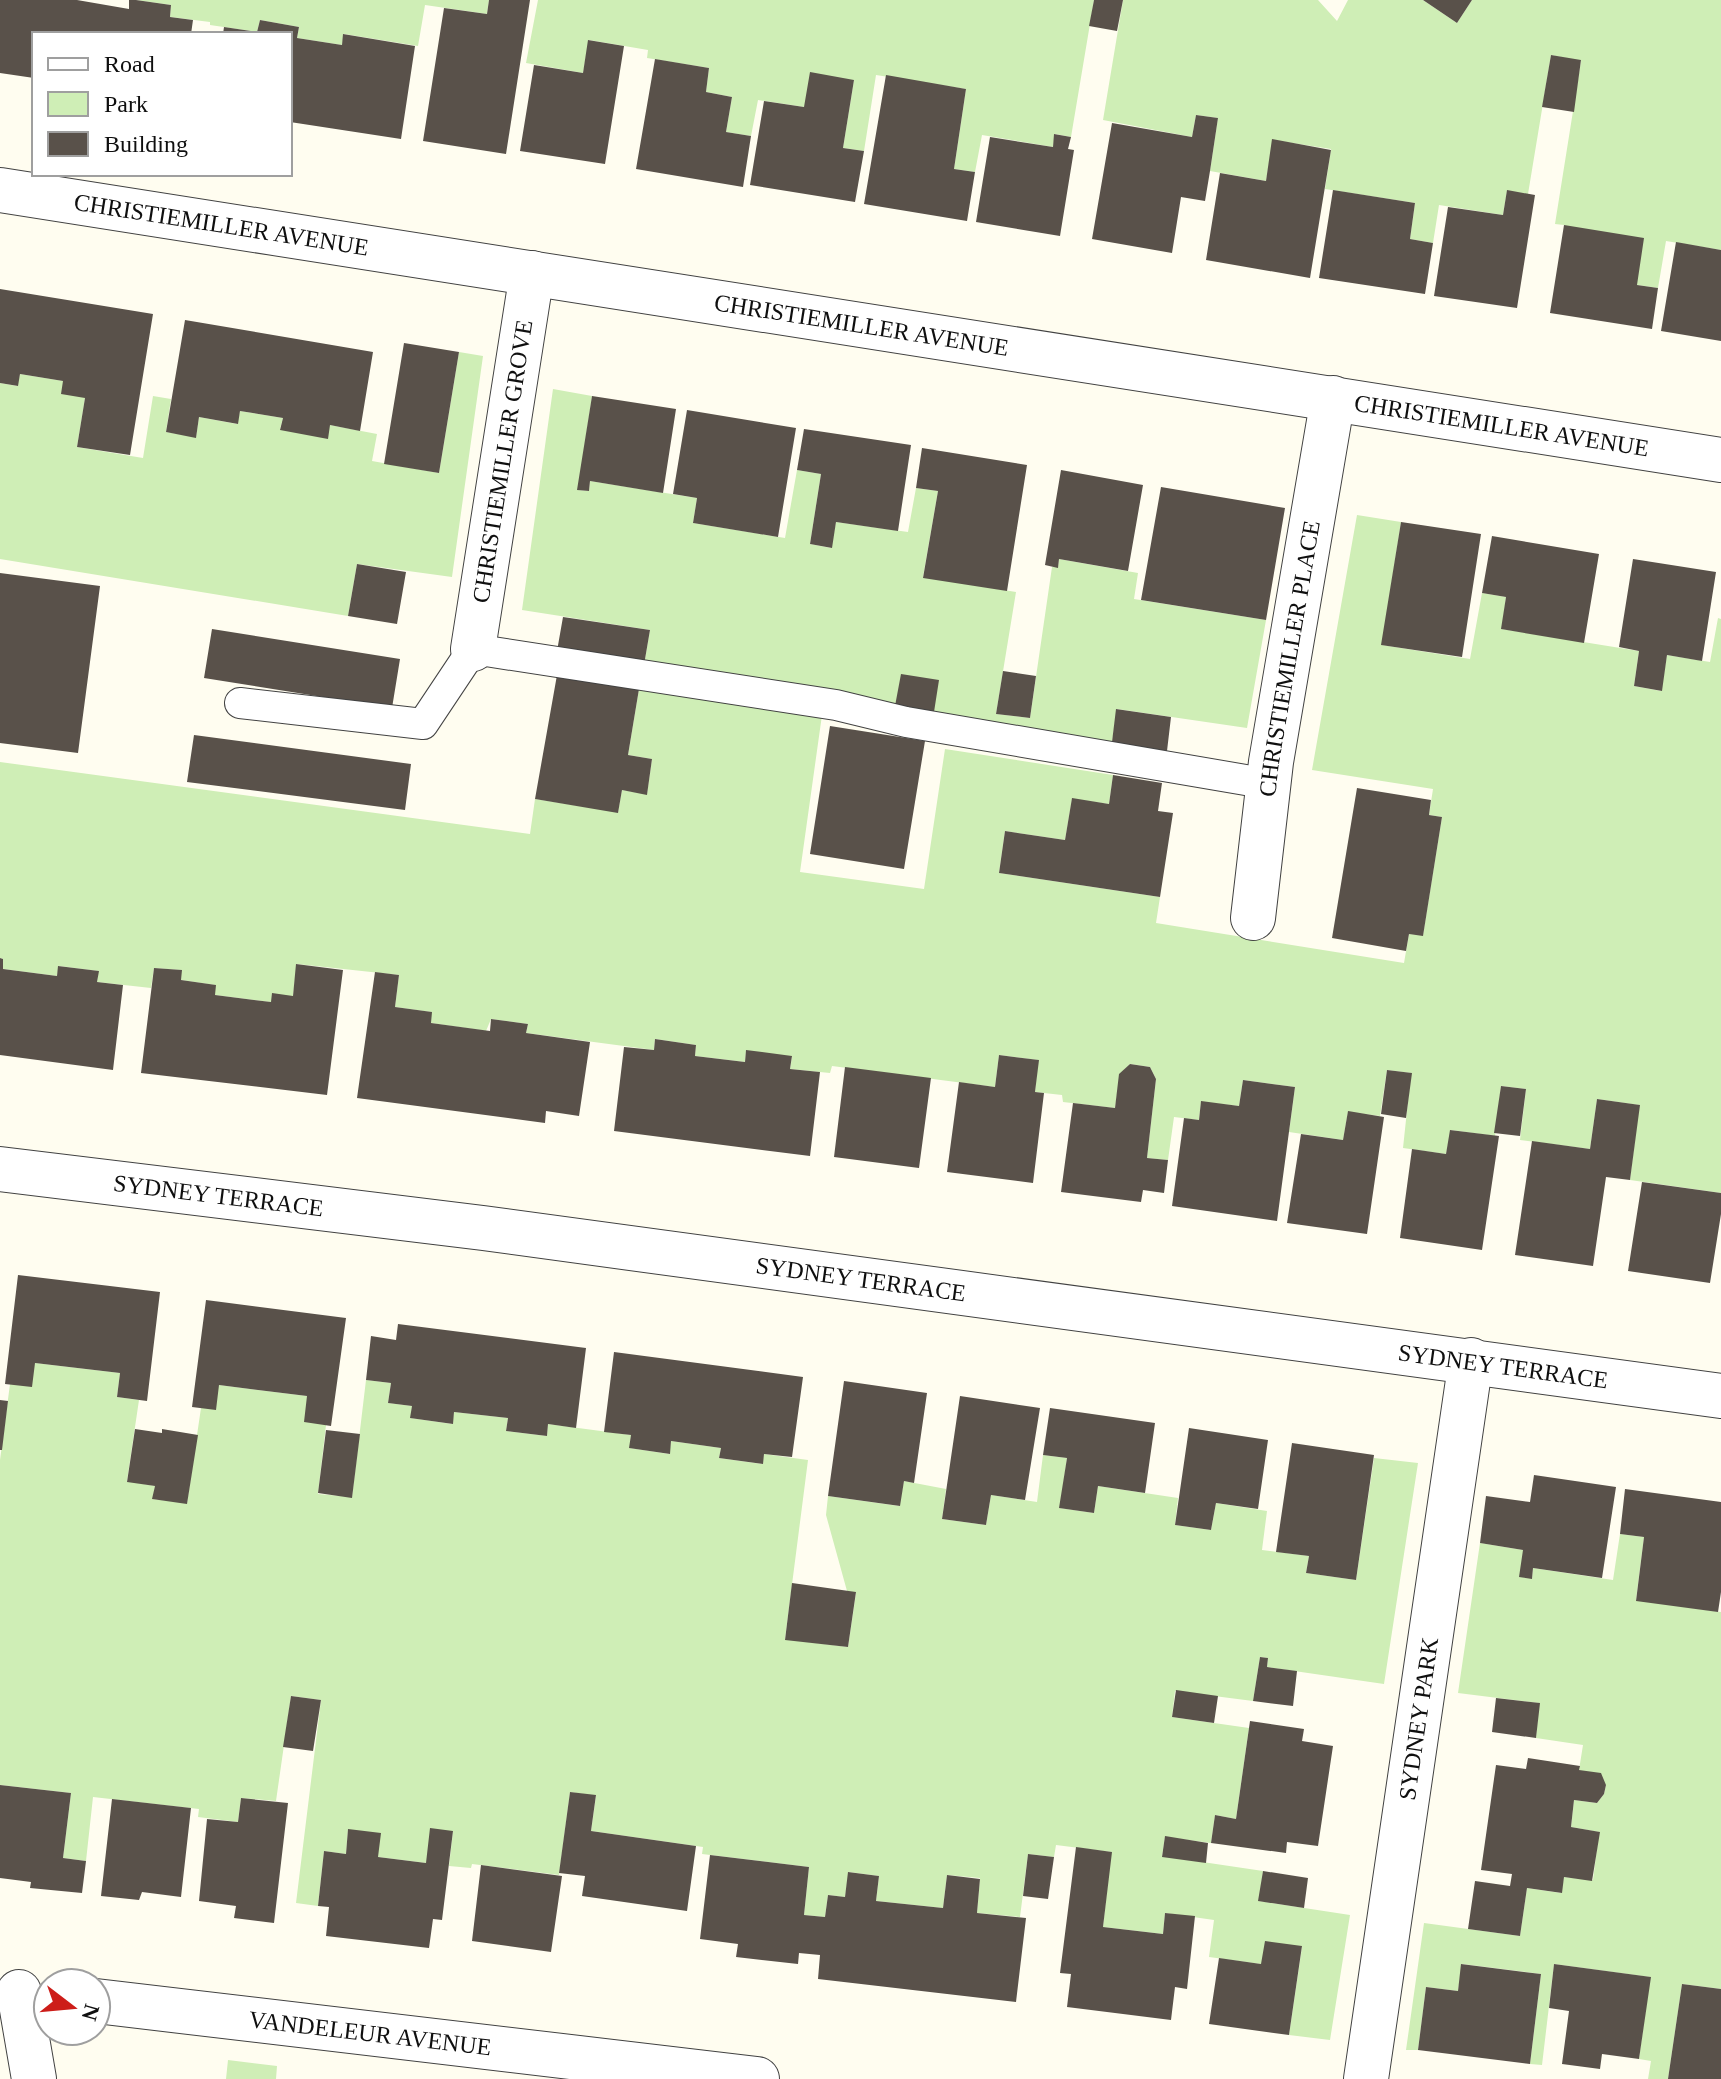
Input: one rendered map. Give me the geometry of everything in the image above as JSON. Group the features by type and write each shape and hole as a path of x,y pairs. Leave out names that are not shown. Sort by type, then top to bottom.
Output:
{"street":[{"name":"CHRISTIEMILLER AVENUE","path":"0,190 1721,460"},
{"name":"CHRISTIEMILLER GROVE","path":"473,649 532,273"},
{"name":"CHRISTIEMILLER PLACE","path":"1253,918 1269,784 1333,398"},
{"name":"SYDNEY TERRACE","path":"0,1169 483,1228 1721,1396"},
{"name":"SYDNEY PARK","path":"1366,2079 1471,1360"},
{"path":"22,1993 34,2079"},
{"name":"VANDELEUR AVENUE","path":"112,2003 642,2072 757,2079"}],"lane":[{"path":"240,703 423,724 473,649 836,705 930,727 1269,784"}],"green space":[{"path":"136,0 489,0 487,14 425,5 418,46 344,34 342,45 297,38 299,27 260,20 257,32 210,25 210,22 170,17 171,5"},
{"path":"538,0 1094,0 1071,137 1055,134 1053,147 982,135 975,172 954,169 966,89 876,75 864,151 843,148 854,80 804,107 758,100 751,136 726,132 732,97 706,92 709,68 647,58 648,50 589,40 583,73 526,63"},
{"path":"1123,0 1318,0 1337,21 1348,0 1423,0 1457,23 1472,0 1721,0 1721,250 1666,241 1658,288 1637,285 1564,225 1555,224 1581,61 1551,55 1528,194 1507,191 1503,215 1439,205 1433,243 1410,239 1415,203 1325,189 1331,149 1273,140 1266,181 1210,171 1218,118 1196,115 1192,137 1103,120"},
{"path":"459,352 483,356 452,577 357,564 348,616 0,559 0,383 17,386 20,374 63,381 85,398 77,447 143,458 153,396 171,399 166,432 196,437 199,417 237,424 240,411 283,418 280,429 330,425 377,434 372,461 439,473"},
{"path":"553,389 592,396 578,490 589,491 590,481 697,498 693,523 785,538 797,470 821,474 810,544 831,548 836,522 908,532 916,488 938,491 923,577 1016,592 996,714 1030,718 1052,567 1058,567 1059,559 1138,573 1134,599 1266,620 1247,728 1117,709 1112,742 644,665 650,630 522,610"},
{"path":"1357,515 1401,522 1382,645 1470,659 1482,593 1506,597 1502,629 1639,651 1634,686 1661,691 1667,655 1710,662 1718,618 1721,619 1721,1193 1630,1180 1639,1105 1597,1099 1590,1149 1520,1140 1526,1089 1501,1086 1495,1136 1451,1130 1446,1154 1403,1148 1411,1073 1387,1070 1380,1116 1348,1112 1343,1140 1289,1132 1295,1087 1243,1080 1239,1106 1201,1102 1199,1120 1174,1117 1168,1160 1147,1158 1156,1079 1150,1067 1130,1064 1120,1074 1115,1108 1063,1102 1062,1095 1035,1092 1038,1060 999,1055 995,1087 832,1066 830,1073 790,1069 792,1057 746,1051 745,1062 695,1056 696,1045 655,1039 654,1050 526,1033 528,1024 491,1019 486,1031 431,1023 431,1012 395,1007 399,975 297,964 293,996 271,1002 215,995 215,985 181,980 181,970 154,968 151,988 97,982 98,971 59,966 57,976 3,969 3,959 0,958 0,762 530,834 535,799 618,812 622,790 647,794 652,759 628,755 639,689 822,715 800,872 924,889 945,749 1113,775 1109,804 1072,799 1065,840 1005,831 999,873 1160,897 1156,923 1404,963 1409,934 1423,935 1442,817 1429,815 1433,789 1312,770"},
{"path":"35,1363 120,1373 117,1397 139,1400 127,1481 155,1486 153,1499 187,1503 201,1408 219,1385 307,1396 326,1425 318,1494 352,1497 366,1380 391,1383 388,1403 412,1406 411,1418 452,1424 454,1412 508,1418 506,1431 547,1436 548,1424 631,1435 630,1448 669,1454 671,1441 721,1448 719,1458 762,1464 764,1454 808,1460 785,1639 848,1647 856,1593 847,1591 826,1515 828,1496 899,1506 904,1481 946,1489 942,1519 986,1525 991,1495 1037,1502 1043,1455 1067,1458 1060,1508 1094,1513 1098,1486 1178,1498 1175,1525 1211,1530 1216,1503 1267,1511 1262,1550 1309,1556 1306,1573 1356,1580 1374,1458 1418,1463 1384,1684 1267,1667 1268,1658 1260,1657 1253,1701 1175,1691 1172,1717 1249,1728 1236,1819 1215,1815 1211,1843 1165,1837 1162,1856 1263,1871 1259,1901 1350,1915 1330,2040 1289,2035 1302,1947 1261,1964 1209,1957 1214,1920 1165,1913 1163,1934 1103,1927 1111,1852 1056,1845 1054,1857 1028,1854 1020,1917 977,1913 980,1878 947,1875 943,1908 876,1901 879,1876 849,1872 845,1897 828,1895 825,1917 804,1915 809,1867 702,1854 703,1847 591,1831 596,1796 570,1792 559,1875 472,1864 471,1868 449,1866 453,1831 426,1863 378,1857 348,1829 346,1854 324,1851 318,1906 296,1903 321,1700 291,1696 276,1801 241,1798 238,1822 198,1817 199,1809 93,1797 86,1861 63,1858 71,1793 0,1785 0,1460 10,1384"},
{"path":"1620,1534 1644,1537 1636,1600 1721,1612 1721,1989 1682,1984 1668,2079 1648,2079 1651,2061 1639,2059 1650,1977 1554,1964 1542,2065 1530,2064 1541,1974 1462,1964 1458,1991 1426,1987 1418,2050 1406,2050 1424,1923 1520,1936 1527,1888 1561,1893 1564,1877 1593,1880 1599,1832 1571,1827 1574,1800 1597,1803 1606,1785 1579,1770 1583,1745 1536,1738 1539,1703 1458,1693 1480,1543 1523,1550 1532,1579 1533,1568 1613,1580"},
{"path":"228,2060 277,2066 276,2079 226,2079"}],"building":[{"path":"0,0 77,0 129,9 129,0 136,0 171,5 170,17 193,20 191,32 32,32 32,78 0,73"},
{"path":"489,0 530,0 506,154 423,141 444,8 487,14"},
{"path":"1094,0 1123,0 1117,31 1089,26"},
{"path":"1423,0 1472,0 1457,23"},
{"path":"260,20 299,27 297,38 342,45 343,34 415,46 401,139 292,122 292,32 257,32"},
{"path":"224,27 257,32 223,32"},
{"path":"588,40 624,46 605,164 520,151 534,65 583,73"},
{"path":"1551,55 1581,60 1574,112 1542,107"},
{"path":"655,59 709,68 706,92 732,97 726,132 751,136 743,187 636,169"},
{"path":"810,72 854,80 843,148 864,151 855,202 750,185 764,101 804,107"},
{"path":"886,75 966,89 954,169 975,172 967,221 864,204"},
{"path":"1196,115 1218,118 1205,201 1181,197 1172,253 1092,239 1112,123 1192,137"},
{"path":"1054,134 1071,137 1068,149 1074,150 1060,236 976,222 990,137 1053,147"},
{"path":"1272,139 1331,150 1310,278 1206,260 1220,173 1266,181"},
{"path":"1333,190 1415,203 1410,239 1433,243 1425,294 1319,278"},
{"path":"1507,190 1535,195 1517,308 1434,296 1448,207 1503,215"},
{"path":"1564,225 1644,238 1637,285 1658,288 1652,329 1550,313"},
{"path":"1676,242 1721,250 1721,341 1661,331"},
{"path":"0,289 153,314 130,455 77,447 85,398 61,394 63,381 20,374 18,386 0,383"},
{"path":"185,320 373,352 360,431 330,425 328,439 280,430 283,418 240,411 238,424 199,417 196,438 166,432"},
{"path":"404,343 459,352 439,473 384,464"},
{"path":"592,396 676,409 663,493 590,481 589,491 577,490"},
{"path":"687,410 796,428 778,537 693,523 697,498 673,494"},
{"path":"804,429 911,445 898,531 836,522 832,548 810,544 821,474 797,470"},
{"path":"922,448 1027,465 1007,591 923,578 938,491 916,488"},
{"path":"1061,470 1143,485 1128,571 1059,559 1058,568 1045,565"},
{"path":"1161,487 1285,508 1266,620 1141,600"},
{"path":"1401,522 1481,534 1462,657 1381,645"},
{"path":"1492,536 1599,554 1584,643 1501,629 1506,597 1482,593"},
{"path":"1633,559 1716,572 1702,661 1667,655 1662,691 1634,686 1639,651 1619,647"},
{"path":"357,564 406,572 397,624 348,616"},
{"path":"0,573 100,586 78,753 0,743"},
{"path":"563,617 650,630 644,665 557,651"},
{"path":"212,629 400,659 392,708 204,678"},
{"path":"1003,671 1036,676 1030,718 996,714"},
{"path":"901,674 939,680 934,712 895,706"},
{"path":"557,675 639,689 628,755 652,759 647,795 622,790 618,813 535,799"},
{"path":"1116,709 1171,717 1167,751 1112,742"},
{"path":"830,726 925,741 904,869 810,854"},
{"path":"194,735 411,764 405,810 187,782"},
{"path":"1113,775 1162,783 1158,811 1173,813 1160,897 999,873 1005,831 1065,840 1072,798 1109,804"},
{"path":"1357,788 1431,800 1429,815 1442,817 1423,936 1409,934 1406,951 1332,938"},
{"path":"0,958 3,959 3,969 57,976 58,966 99,971 97,982 123,985 113,1070 0,1055"},
{"path":"296,964 343,970 327,1095 141,1073 154,968 182,970 181,980 216,985 215,995 271,1002 272,993 293,996"},
{"path":"375,972 399,975 395,1007 432,1012 431,1023 490,1031 491,1019 528,1024 526,1033 590,1042 579,1116 546,1111 545,1123 357,1098"},
{"path":"655,1039 696,1045 695,1056 745,1062 746,1050 792,1056 790,1069 820,1072 810,1156 614,1131 624,1047 654,1050"},
{"path":"999,1055 1039,1060 1035,1092 1044,1093 1033,1183 947,1172 959,1082 995,1087"},
{"path":"1130,1064 1150,1067 1156,1079 1147,1158 1168,1160 1164,1193 1143,1190 1141,1202 1061,1192 1073,1103 1115,1108 1119,1074"},
{"path":"845,1067 931,1078 919,1168 834,1157"},
{"path":"1387,1070 1412,1073 1406,1118 1381,1114"},
{"path":"1243,1080 1295,1087 1277,1221 1172,1206 1184,1118 1199,1120 1201,1101 1239,1106"},
{"path":"1501,1086 1526,1089 1520,1136 1494,1133"},
{"path":"1597,1099 1640,1105 1630,1180 1606,1177 1593,1266 1515,1255 1532,1141 1590,1149"},
{"path":"1348,1111 1384,1117 1367,1234 1287,1223 1301,1134 1343,1140"},
{"path":"1450,1130 1499,1136 1482,1250 1400,1238 1412,1149 1446,1154"},
{"path":"1642,1182 1721,1193 1721,1214 1710,1283 1628,1271"},
{"path":"18,1275 160,1292 147,1401 117,1397 120,1373 35,1363 32,1387 5,1384"},
{"path":"206,1300 346,1318 331,1426 304,1422 307,1396 219,1385 216,1410 192,1407"},
{"path":"398,1324 586,1348 576,1428 548,1424 547,1436 506,1431 508,1418 454,1412 453,1424 410,1418 412,1406 388,1403 391,1383 366,1380 371,1336 396,1340"},
{"path":"614,1352 803,1377 792,1457 764,1454 763,1464 719,1458 721,1448 671,1441 670,1454 629,1448 631,1435 604,1432"},
{"path":"844,1381 927,1393 914,1483 904,1481 900,1506 828,1496"},
{"path":"960,1396 1040,1408 1025,1500 991,1495 986,1525 942,1519"},
{"path":"0,1400 8,1401 2,1450 0,1450"},
{"path":"1050,1408 1155,1423 1145,1493 1098,1486 1094,1513 1059,1508 1067,1458 1043,1455"},
{"path":"1189,1428 1268,1440 1258,1509 1216,1503 1211,1530 1175,1525"},
{"path":"135,1429 162,1433 162,1429 198,1435 187,1504 152,1499 155,1486 127,1482"},
{"path":"326,1430 360,1434 352,1498 318,1493"},
{"path":"1292,1443 1374,1455 1356,1580 1306,1573 1309,1556 1276,1552"},
{"path":"1534,1475 1616,1487 1602,1578 1533,1568 1532,1579 1519,1577 1523,1550 1480,1543 1486,1496 1530,1502"},
{"path":"1625,1489 1721,1502 1721,1592 1718,1612 1636,1601 1644,1537 1620,1534"},
{"path":"792,1583 856,1592 848,1647 785,1640"},
{"path":"1260,1657 1268,1658 1267,1667 1297,1671 1293,1706 1253,1701"},
{"path":"1176,1690 1218,1696 1214,1723 1172,1717"},
{"path":"291,1696 321,1700 313,1751 283,1747"},
{"path":"1496,1698 1540,1703 1536,1738 1492,1732"},
{"path":"1250,1721 1304,1729 1302,1741 1333,1746 1318,1846 1287,1842 1286,1853 1211,1843 1215,1815 1236,1819"},
{"path":"1528,1758 1580,1766 1579,1770 1601,1773 1606,1785 1604,1794 1597,1803 1574,1800 1571,1827 1600,1832 1592,1881 1564,1877 1562,1893 1527,1888 1520,1936 1468,1929 1475,1881 1510,1886 1512,1874 1481,1870 1496,1765 1526,1769"},
{"path":"0,1785 71,1793 63,1858 86,1861 82,1893 30,1888 31,1882 0,1878"},
{"path":"570,1792 596,1795 591,1831 696,1846 687,1911 582,1896 585,1876 559,1873"},
{"path":"241,1798 288,1803 274,1923 234,1918 236,1906 199,1901 207,1819 238,1822"},
{"path":"112,1799 191,1808 181,1897 142,1892 139,1900 101,1896"},
{"path":"430,1828 453,1831 442,1920 433,1919 429,1948 326,1936 329,1907 318,1906 324,1851 346,1854 348,1829 381,1833 378,1857 426,1863"},
{"path":"1165,1836 1208,1843 1206,1863 1162,1857"},
{"path":"1076,1847 1112,1852 1103,1927 1163,1934 1165,1913 1195,1916 1187,1989 1175,1987 1171,2020 1067,2007 1071,1974 1060,1973"},
{"path":"1028,1854 1054,1857 1048,1899 1023,1896"},
{"path":"710,1855 809,1867 804,1915 825,1917 828,1895 845,1897 848,1872 879,1876 876,1901 943,1908 947,1875 980,1879 977,1913 1026,1918 1016,2002 818,1979 820,1955 799,1953 798,1964 736,1957 738,1944 700,1939"},
{"path":"481,1865 562,1876 551,1952 472,1941"},
{"path":"1263,1871 1308,1878 1304,1908 1258,1901"},
{"path":"1265,1941 1302,1946 1289,2035 1209,2024 1219,1958 1261,1964"},
{"path":"1461,1964 1541,1974 1530,2064 1418,2050 1426,1987 1458,1991"},
{"path":"1554,1964 1651,1977 1639,2059 1602,2054 1600,2069 1562,2064 1569,2011 1549,2008"},
{"path":"1682,1984 1721,1989 1721,2079 1668,2079"}]}
